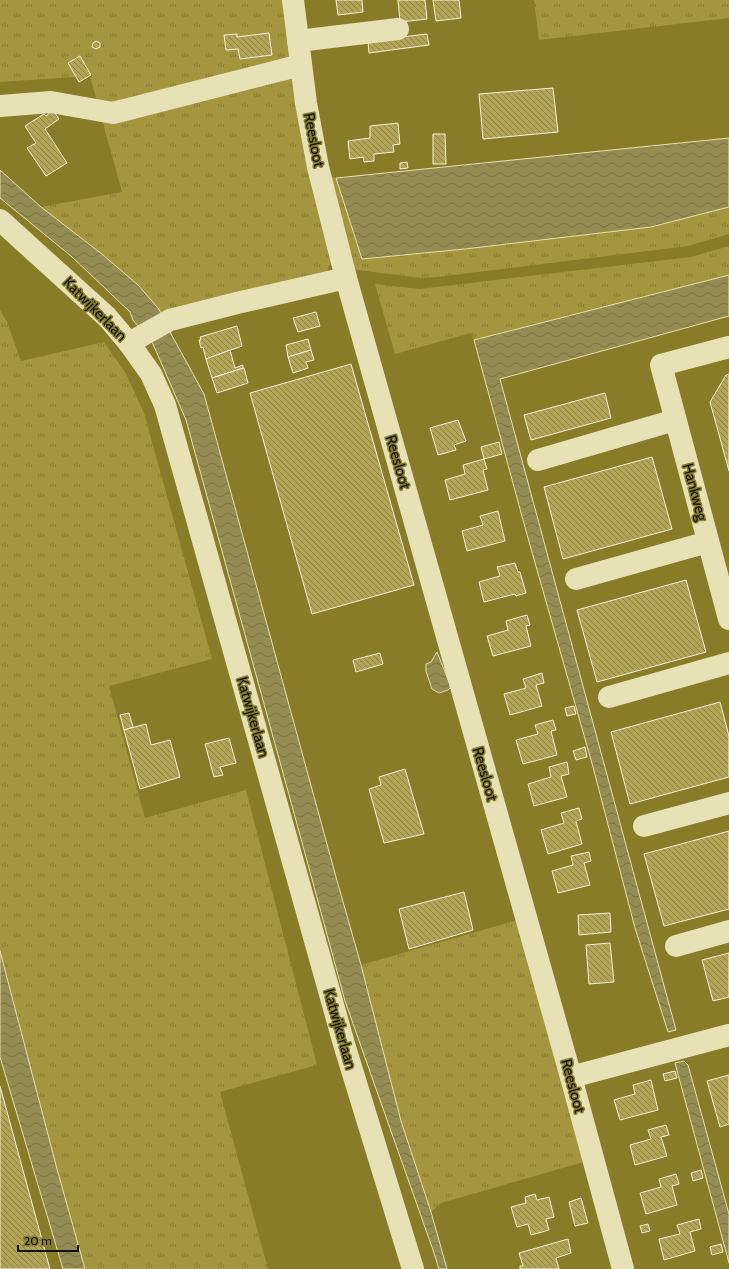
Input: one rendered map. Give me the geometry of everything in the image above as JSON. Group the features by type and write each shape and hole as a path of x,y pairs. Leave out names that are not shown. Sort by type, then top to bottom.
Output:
{"street":[{"name":"Reesloot","path":"293,0 306,103 318,167 346,278 623,1269"},
{"path":"298,41 398,29"},
{"path":"0,106 51,102 114,113 301,65"},
{"name":"Katwijkerlaan","path":"0,220 107,317 136,338 165,405 344,1044 413,1269"},
{"path":"136,338 170,320 237,302 346,278"},
{"name":"Hankweg","path":"729,347 661,366 729,619"},
{"path":"538,460 676,420"},
{"path":"576,579 708,542"},
{"path":"609,696 729,662"},
{"path":"644,826 729,803"},
{"path":"676,946 729,931"},
{"path":"570,1077 729,1035"}],"green space":[{"path":"0,0 285,0 332,261 326,273 164,318 138,285 103,255 41,207 122,192 90,76 0,82"},
{"path":"534,0 729,0 729,18 539,40"},
{"path":"326,176 336,178 362,259 651,227 729,207 729,234 688,246 437,277 421,278 350,269"},
{"path":"729,246 729,275 474,340 471,333 395,354 375,284 420,289 691,257"},
{"path":"0,310 7,322 21,361 104,342 126,374 144,413 212,659 109,686 145,818 246,790 317,1065 220,1092 268,1269 85,1269 57,1169 0,951"},
{"path":"518,920 587,1161 441,1203 431,1212 401,1121 361,965"}],"water":[{"path":"729,138 729,207 651,227 465,249 362,259 336,178"},
{"path":"0,170 41,207 103,255 138,285 158,308 204,394 361,965 401,1121 431,1212 447,1269 439,1269 345,1001 186,420 153,344 133,320 130,312 71,256 0,198"},
{"path":"729,275 729,316 500,379 676,1030 668,1032 635,928 593,767 474,340"},
{"path":"437,652 451,687 448,690 439,693 432,689 426,671 426,664 431,662"},
{"path":"0,951 57,1169 85,1269 63,1269 0,1057"},
{"path":"684,1061 688,1065 729,1214 729,1263 675,1063"}],"building":[{"path":"336,0 362,0 363,12 338,15"},
{"path":"398,0 425,0 427,19 400,22"},
{"path":"433,0 459,0 461,18 436,21"},
{"path":"269,33 272,55 240,59 238,49 226,50 224,35 237,34 237,37"},
{"path":"427,34 429,45 369,53 368,41"},
{"path":"96,41 100,43 100,47 96,49 92,47 93,43"},
{"path":"80,56 91,75 79,82 68,63"},
{"path":"553,88 558,132 483,139 479,94"},
{"path":"53,110 59,119 45,129 67,163 46,176 27,148 36,143 25,126 44,114 46,116"},
{"path":"398,123 400,144 393,145 394,152 374,154 374,161 364,162 363,157 350,159 348,141 370,138 370,126"},
{"path":"433,134 445,134 446,164 433,164"},
{"path":"407,162 408,168 400,169 400,163"},
{"path":"316,312 320,326 298,332 293,318"},
{"path":"237,326 242,346 206,359 203,347 201,348 199,340 201,340 200,337"},
{"path":"308,339 311,350 288,357 286,345"},
{"path":"230,350 235,368 243,365 243,368 212,378 206,359"},
{"path":"311,350 314,360 306,362 308,368 293,373 288,357"},
{"path":"351,364 414,585 312,614 250,393"},
{"path":"244,368 248,383 217,393 212,378"},
{"path":"729,374 729,471 710,402 726,375"},
{"path":"605,393 611,418 531,440 524,415"},
{"path":"458,420 466,441 454,445 456,450 438,455 430,428"},
{"path":"499,442 502,454 484,459 481,447"},
{"path":"652,457 672,529 563,559 544,487"},
{"path":"484,459 487,469 483,470 488,490 450,500 445,480 465,474 463,465"},
{"path":"498,511 505,541 467,551 462,531 483,525 480,516"},
{"path":"515,563 518,572 520,572 526,593 516,596 515,594 484,602 479,582 500,576 497,567"},
{"path":"686,580 706,652 597,682 577,610"},
{"path":"527,615 530,625 526,626 531,646 493,656 487,636 508,630 506,621"},
{"path":"380,653 383,664 356,672 353,660"},
{"path":"542,673 544,683 536,685 542,706 510,715 504,694 526,688 523,679"},
{"path":"720,702 729,736 729,777 630,804 611,732"},
{"path":"574,706 576,714 567,716 565,708"},
{"path":"129,713 133,727 124,730 120,715"},
{"path":"553,720 556,730 551,731 557,755 523,764 516,740 538,734 535,725"},
{"path":"146,724 151,745 170,740 180,777 140,789 124,730"},
{"path":"229,738 236,763 220,767 223,775 214,777 205,744"},
{"path":"585,747 587,757 576,760 573,751"},
{"path":"567,762 569,774 561,776 567,797 534,806 528,784 551,777 549,767"},
{"path":"405,769 424,834 384,843 369,789 381,785 379,777"},
{"path":"579,808 582,819 576,821 582,844 548,854 541,830 564,823 561,813"},
{"path":"729,831 729,909 664,926 644,854"},
{"path":"589,852 591,861 584,863 590,885 558,893 552,871 573,865 571,856"},
{"path":"464,892 473,930 409,949 399,909"},
{"path":"610,913 611,932 579,935 578,915"},
{"path":"610,943 614,982 589,984 586,945"},
{"path":"729,953 729,997 713,1001 702,960"},
{"path":"675,1071 677,1078 665,1081 663,1074"},
{"path":"729,1075 729,1124 720,1127 707,1081"},
{"path":"651,1080 658,1110 620,1120 614,1100 635,1094 633,1085"},
{"path":"0,1086 50,1269 0,1269"},
{"path":"666,1125 669,1135 661,1137 667,1156 635,1165 630,1145 651,1139 648,1130"},
{"path":"701,1170 703,1178 693,1181 691,1173"},
{"path":"676,1174 679,1184 672,1186 677,1205 646,1214 640,1193 661,1187 659,1179"},
{"path":"535,1194 537,1200 549,1197 554,1217 546,1219 549,1230 531,1235 528,1224 517,1227 511,1207 526,1203 525,1197"},
{"path":"581,1198 588,1223 575,1226 569,1202"},
{"path":"699,1219 701,1229 690,1232 695,1251 664,1260 659,1239 680,1234 677,1225"},
{"path":"648,1224 650,1231 642,1233 640,1226"},
{"path":"568,1239 571,1253 556,1258 559,1269 520,1269 520,1266 523,1266 519,1253"},
{"path":"721,1244 723,1252 712,1255 710,1247"}]}
